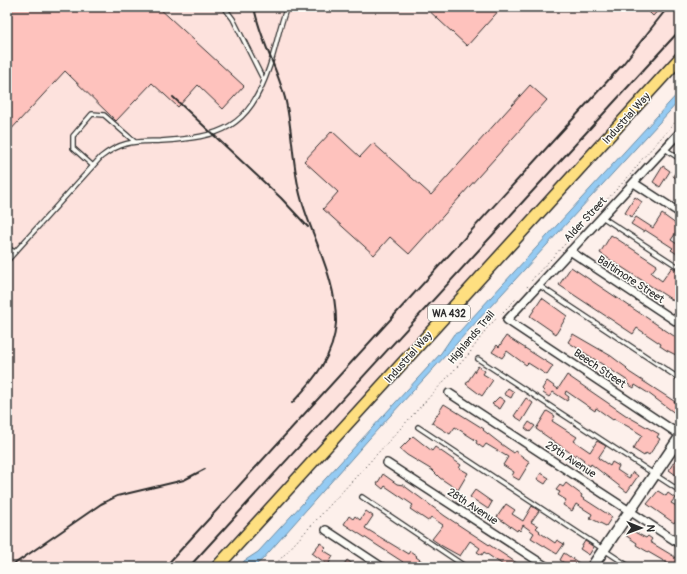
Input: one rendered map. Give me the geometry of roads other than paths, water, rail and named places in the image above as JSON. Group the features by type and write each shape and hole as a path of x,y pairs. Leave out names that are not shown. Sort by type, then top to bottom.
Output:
{"main road":[{"name":"Industrial Way","path":"216,567 680,58"}],"street":[{"name":"Alder Street","path":"507,320 540,286 680,132"},
{"path":"634,182 680,213"},
{"name":"Baltimore Street","path":"570,252 680,324"},
{"name":"Beech Street","path":"507,320 680,436"},
{"name":"29th Avenue","path":"449,393 680,544"},
{"path":"592,567 680,436"},
{"name":"28th Avenue","path":"387,463 547,567"},
{"path":"326,530 382,567"}],"lane":[{"path":"224,7 233,19 264,81"},
{"path":"7,261 93,166 114,146 136,142 193,139 212,134 234,124 248,112 264,81 287,7"},
{"path":"93,166 73,148 73,136 92,114 104,114 136,142"},
{"path":"665,149 680,159"},
{"path":"602,217 680,268"},
{"path":"7,248 15,252"},
{"path":"540,286 680,379"},
{"path":"478,359 680,491"},
{"path":"418,427 630,567"},
{"path":"362,497 466,567"}],"water":[{"path":"680,91 680,100 368,440 262,560 253,567 241,567 244,561 258,552 441,353 454,334 459,332"}],"railway":[{"path":"254,7 260,31 283,90 290,126 298,186 328,275 335,307 336,323 327,357 322,367 292,403"},
{"path":"165,567 623,64 668,7"},
{"path":"189,567 680,30"},
{"path":"173,97 281,198 308,227"},
{"path":"10,567 101,504 117,496 184,480 205,469"}]}
